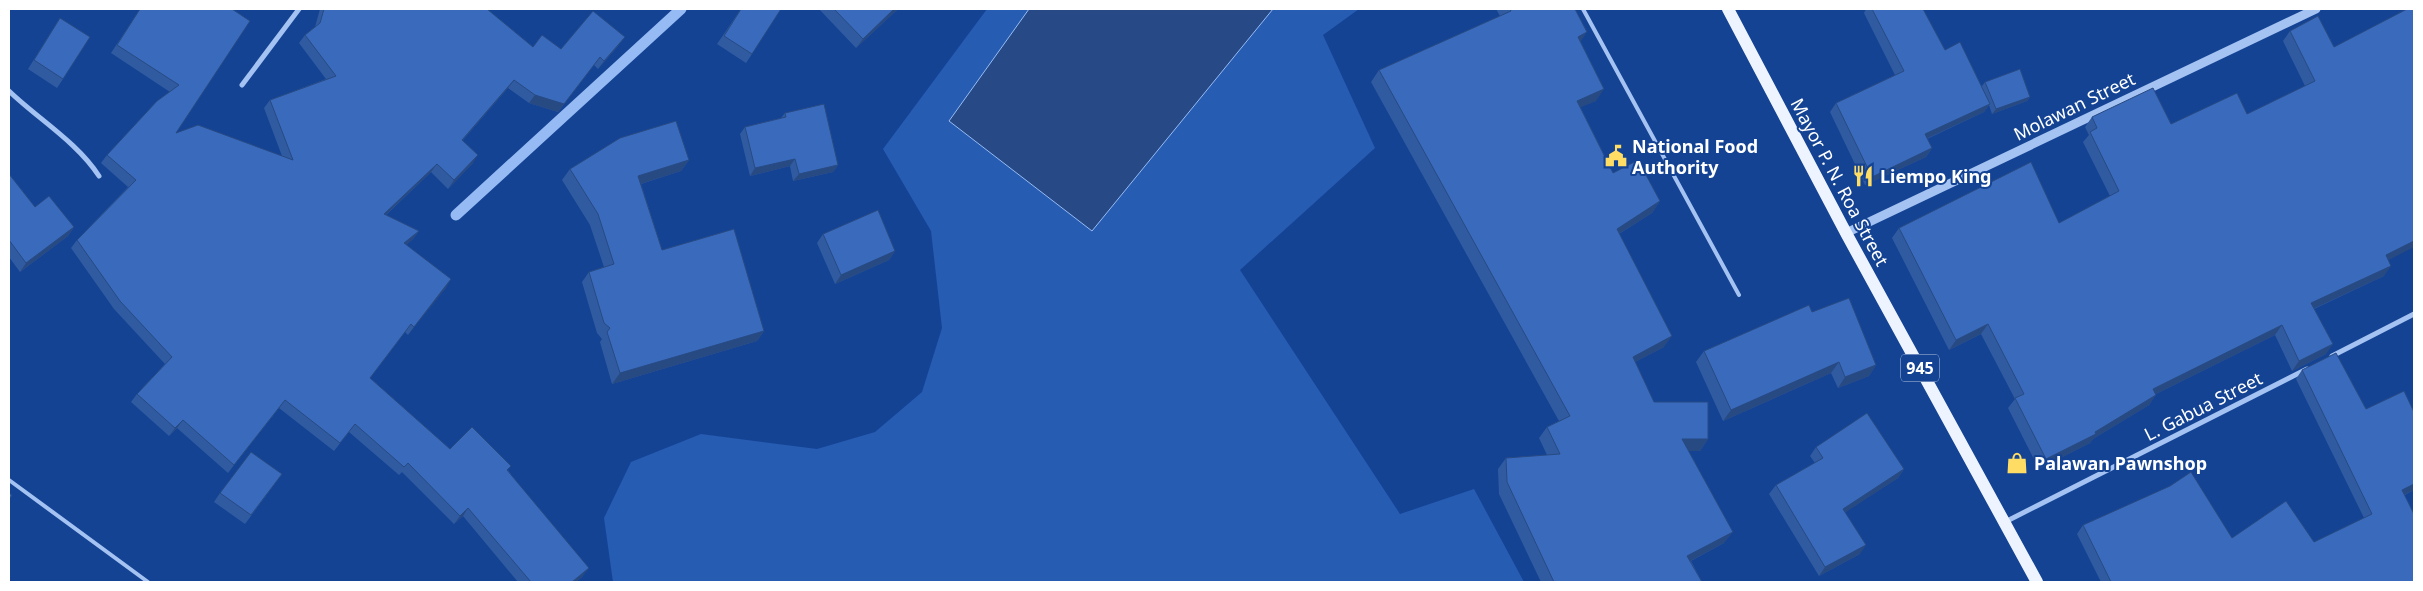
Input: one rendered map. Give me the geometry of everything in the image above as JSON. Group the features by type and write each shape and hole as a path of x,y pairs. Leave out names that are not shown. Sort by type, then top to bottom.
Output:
{"main road":[{"name":"Mayor P. N. Roa Street","path":"1728,9 1846,233 2037,582"}],"street":[{"path":"242,85 299,9"},
{"name":"Molawan Street","path":"1846,233 2316,9"},
{"path":"9,91 64,138 90,164 99,176"},
{"path":"2325,359 2414,314"},
{"name":"L. Gabua Street","path":"2004,522 2316,364"}],"lane":[{"path":"1583,9 1739,295"},
{"path":"9,480 148,582"}],"shaded area":[{"path":"987,9 1359,9 1323,35 1375,148 1240,270 1400,514 1474,489 1524,582 613,582 604,518 631,462 701,434 817,449 875,432 922,392 942,328 931,231 883,149"},
{"path":"1029,9 1273,9 1092,231 949,121"}],"building":[{"path":"140,9 232,9 250,21 176,133 198,125 293,160 270,100 336,76 305,35 320,23 324,9 487,9 533,47 542,35 561,49 593,11 625,37 604,61 600,57 564,104 535,95 514,80 462,140 478,155 454,180 437,164 384,214 419,231 404,243 451,279 414,327 411,324 370,378 450,449 472,427 511,466 507,470 589,568 572,582 531,582 468,508 460,516 408,463 404,467 355,424 340,443 285,400 234,465 183,420 175,428 137,394 172,357 120,301 77,240 136,180 107,155 157,101 179,85 117,45"},
{"path":"741,9 781,9 752,54 724,36"},
{"path":"834,9 894,9 863,39"},
{"path":"1510,9 1575,9 1587,32 1578,37 1604,89 1577,101 1613,173 1638,160 1660,201 1617,229 1672,336 1633,357 1654,402 1708,402 1708,439 1682,439 1733,532 1687,556 1702,582 1554,582 1507,482 1506,458 1560,454 1547,427 1570,416 1379,70 1511,11"},
{"path":"1872,9 1923,9 1945,50 1960,42 1990,104 1925,134 1932,148 1872,177 1836,103 1904,71"},
{"path":"2407,9 2414,9 2414,241 2386,255 2391,266 2311,303 2333,344 2299,361 2282,325 2153,389 2156,395 2095,432 2096,434 2046,459 2015,398 2024,394 1988,324 1956,340 1899,228 2031,162 2059,223 2119,191 2090,132 2097,128 2092,117 2153,88 2171,124 2237,93 2247,114 2315,81 2290,31 2318,16 2334,47"},
{"path":"60,18 90,37 63,79 34,60"},
{"path":"2020,69 2030,97 1996,109 1985,82"},
{"path":"824,104 838,165 799,174 795,159 755,168 745,127 786,117 785,113"},
{"path":"676,121 689,160 638,176 662,250 734,229 764,331 620,373 607,332 610,328 604,323 589,272 614,264 598,214 570,169 620,138"},
{"path":"9,174 35,207 49,196 74,227 26,263 9,240"},
{"path":"878,210 895,251 841,275 823,234"},
{"path":"1849,298 1876,365 1845,377 1839,362 1731,410 1704,351 1809,305 1812,312"},
{"path":"2336,353 2366,409 2404,391 2414,412 2414,484 2402,490 2414,514 2414,582 2111,582 2083,525 2170,486 2191,472 2232,538 2286,501 2314,542 2372,514 2302,370"},
{"path":"1867,413 1904,469 1843,509 1866,545 1825,567 1776,485 1823,458 1816,447"},
{"path":"251,452 282,474 251,515 220,493"}],"waterway":[{"path":"456,215 681,9"}],"place":[{"name":"National Food Authority","path":"1616,156"},
{"name":"Liempo King","path":"1863,176"},
{"name":"Palawan Pawnshop","path":"2017,463"}]}
